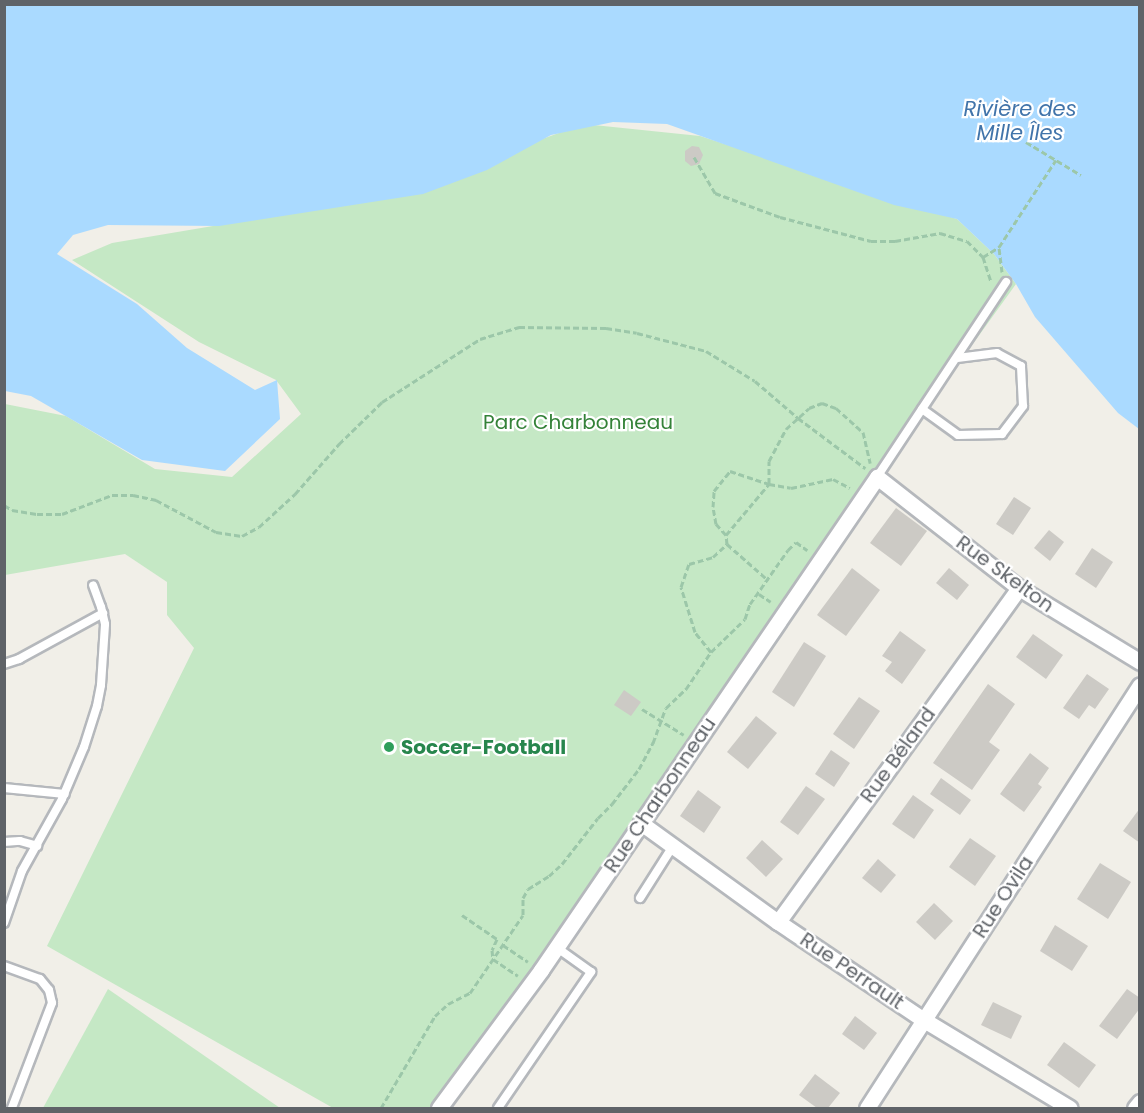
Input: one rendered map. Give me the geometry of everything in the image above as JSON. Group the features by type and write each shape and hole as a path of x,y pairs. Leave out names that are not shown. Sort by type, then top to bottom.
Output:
{"street":[{"name":"Rue Skelton","path":"874,475 1018,588 1140,662"},
{"name":"Rue Charbonneau","path":"439,1108 531,985 874,475"},
{"name":"Rue Béland","path":"778,922 1018,588"},
{"name":"Rue Ovila","path":"867,1108 1140,685"},
{"name":"Rue Perrault","path":"641,823 778,922 924,1020 1070,1108"},
{"path":"1135,1108 1140,1102"}],"lane":[{"path":"874,475 957,358 1006,282"},
{"path":"922,409 958,435 1002,434 1023,406 1021,366 997,353 957,358"},
{"path":"4,923 9,896 64,794 84,747 99,699 104,647 103,613 93,585"},
{"path":"4,664 19,659 103,613"},
{"path":"4,788 64,794"},
{"path":"4,842 20,842 37,846"},
{"path":"640,898 673,846"},
{"path":"498,1108 591,972 556,947"},
{"path":"4,966 40,979 49,990 52,1003 12,1108"}],"path":[{"path":"1026,142 1081,175"},
{"path":"694,157 715,193 780,218 871,241 896,242 940,233 967,241 983,257 996,298"},
{"path":"983,257 999,247 1056,160"},
{"path":"999,247 1000,267 1006,282"},
{"path":"4,506 12,510 37,514 62,514 112,495 133,495 156,500 216,532 242,536 259,527 295,494 339,444 382,402 480,339 519,327 606,328 706,351 755,381 798,418 874,475"},
{"path":"726,535 769,484 769,461 777,443 808,408 822,403 836,408 863,432 874,475"},
{"path":"768,580 727,543 726,535 716,524 713,507 714,491 730,471 769,484 791,488 833,479"},
{"path":"381,1108 435,1016 448,1004 470,993 523,915 523,898 528,889 549,876 562,864 639,769 653,743 666,708 686,689 711,652 745,619 750,604 796,542 812,554"},
{"path":"711,652 695,632 681,587 688,564 713,557 727,543"},
{"path":"642,709 695,743"},
{"path":"462,915 497,939 492,950 493,959 531,985"},
{"path":"502,945 541,970"}],"green space":[{"name":"Parc Charbonneau","path":"584,124 700,136 957,219 994,254 1016,284 877,477 438,1108 333,1108 47,946 194,648 167,615 167,582 125,554 5,575 5,404 66,416 155,469 232,477 301,414 276,380 199,342 72,260 112,243 374,199"},
{"path":"108,989 280,1108 43,1108"}],"water":[{"name":"Rivière des Mille Îles","path":"4,5 1139,5 1139,429 1118,413 1035,317 1016,284 994,254 957,219 894,205 667,124 613,122 551,135 487,170 423,194 219,226 108,225 73,235 57,254 137,304 187,348 255,390 277,380 280,419 225,471 142,460 31,396 5,391"}],"building":[{"path":"692,146 699,147 703,155 699,164 691,166 685,161 685,151"},
{"path":"1014,497 1031,508 1013,535 996,524"},
{"path":"896,508 927,531 901,566 870,543"},
{"path":"1049,530 1064,542 1050,561 1034,548"},
{"path":"1092,548 1113,562 1096,588 1075,574"},
{"path":"852,568 880,590 846,636 817,615"},
{"path":"949,568 969,585 957,600 936,583"},
{"path":"900,631 926,650 902,684 885,671 892,662 882,656"},
{"path":"1033,634 1063,655 1046,679 1016,657"},
{"path":"804,642 826,656 794,707 772,692"},
{"path":"1087,674 1109,689 1095,709 1089,705 1079,719 1063,708"},
{"path":"988,684 1015,704 989,742 1000,750 972,790 933,763"},
{"path":"624,690 641,702 631,716 614,705"},
{"path":"859,697 880,711 854,749 833,734"},
{"path":"756,716 777,733 748,769 727,752"},
{"path":"831,750 850,763 834,787 815,774"},
{"path":"1030,753 1049,768 1038,784 1042,787 1024,812 1000,794"},
{"path":"941,778 971,800 960,815 930,794"},
{"path":"806,786 825,799 798,835 780,822"},
{"path":"698,790 721,807 704,833 680,816"},
{"path":"913,795 934,810 914,839 892,824"},
{"path":"1140,808 1140,843 1123,831"},
{"path":"970,838 996,856 975,886 949,867"},
{"path":"762,840 783,859 766,877 746,858"},
{"path":"878,859 896,875 881,893 862,878"},
{"path":"1100,863 1131,882 1108,919 1077,899"},
{"path":"934,903 953,921 935,940 916,922"},
{"path":"1055,925 1088,946 1072,971 1040,951"},
{"path":"1127,989 1140,998 1140,1008 1117,1039 1099,1026"},
{"path":"993,1002 1022,1016 1011,1039 981,1025"},
{"path":"855,1016 877,1033 864,1050 842,1034"},
{"path":"1064,1042 1096,1065 1079,1088 1047,1065"},
{"path":"815,1074 840,1093 828,1108 817,1108 799,1095"}],"place":[{"name":"Soccer-Football","path":"389,747"}]}
